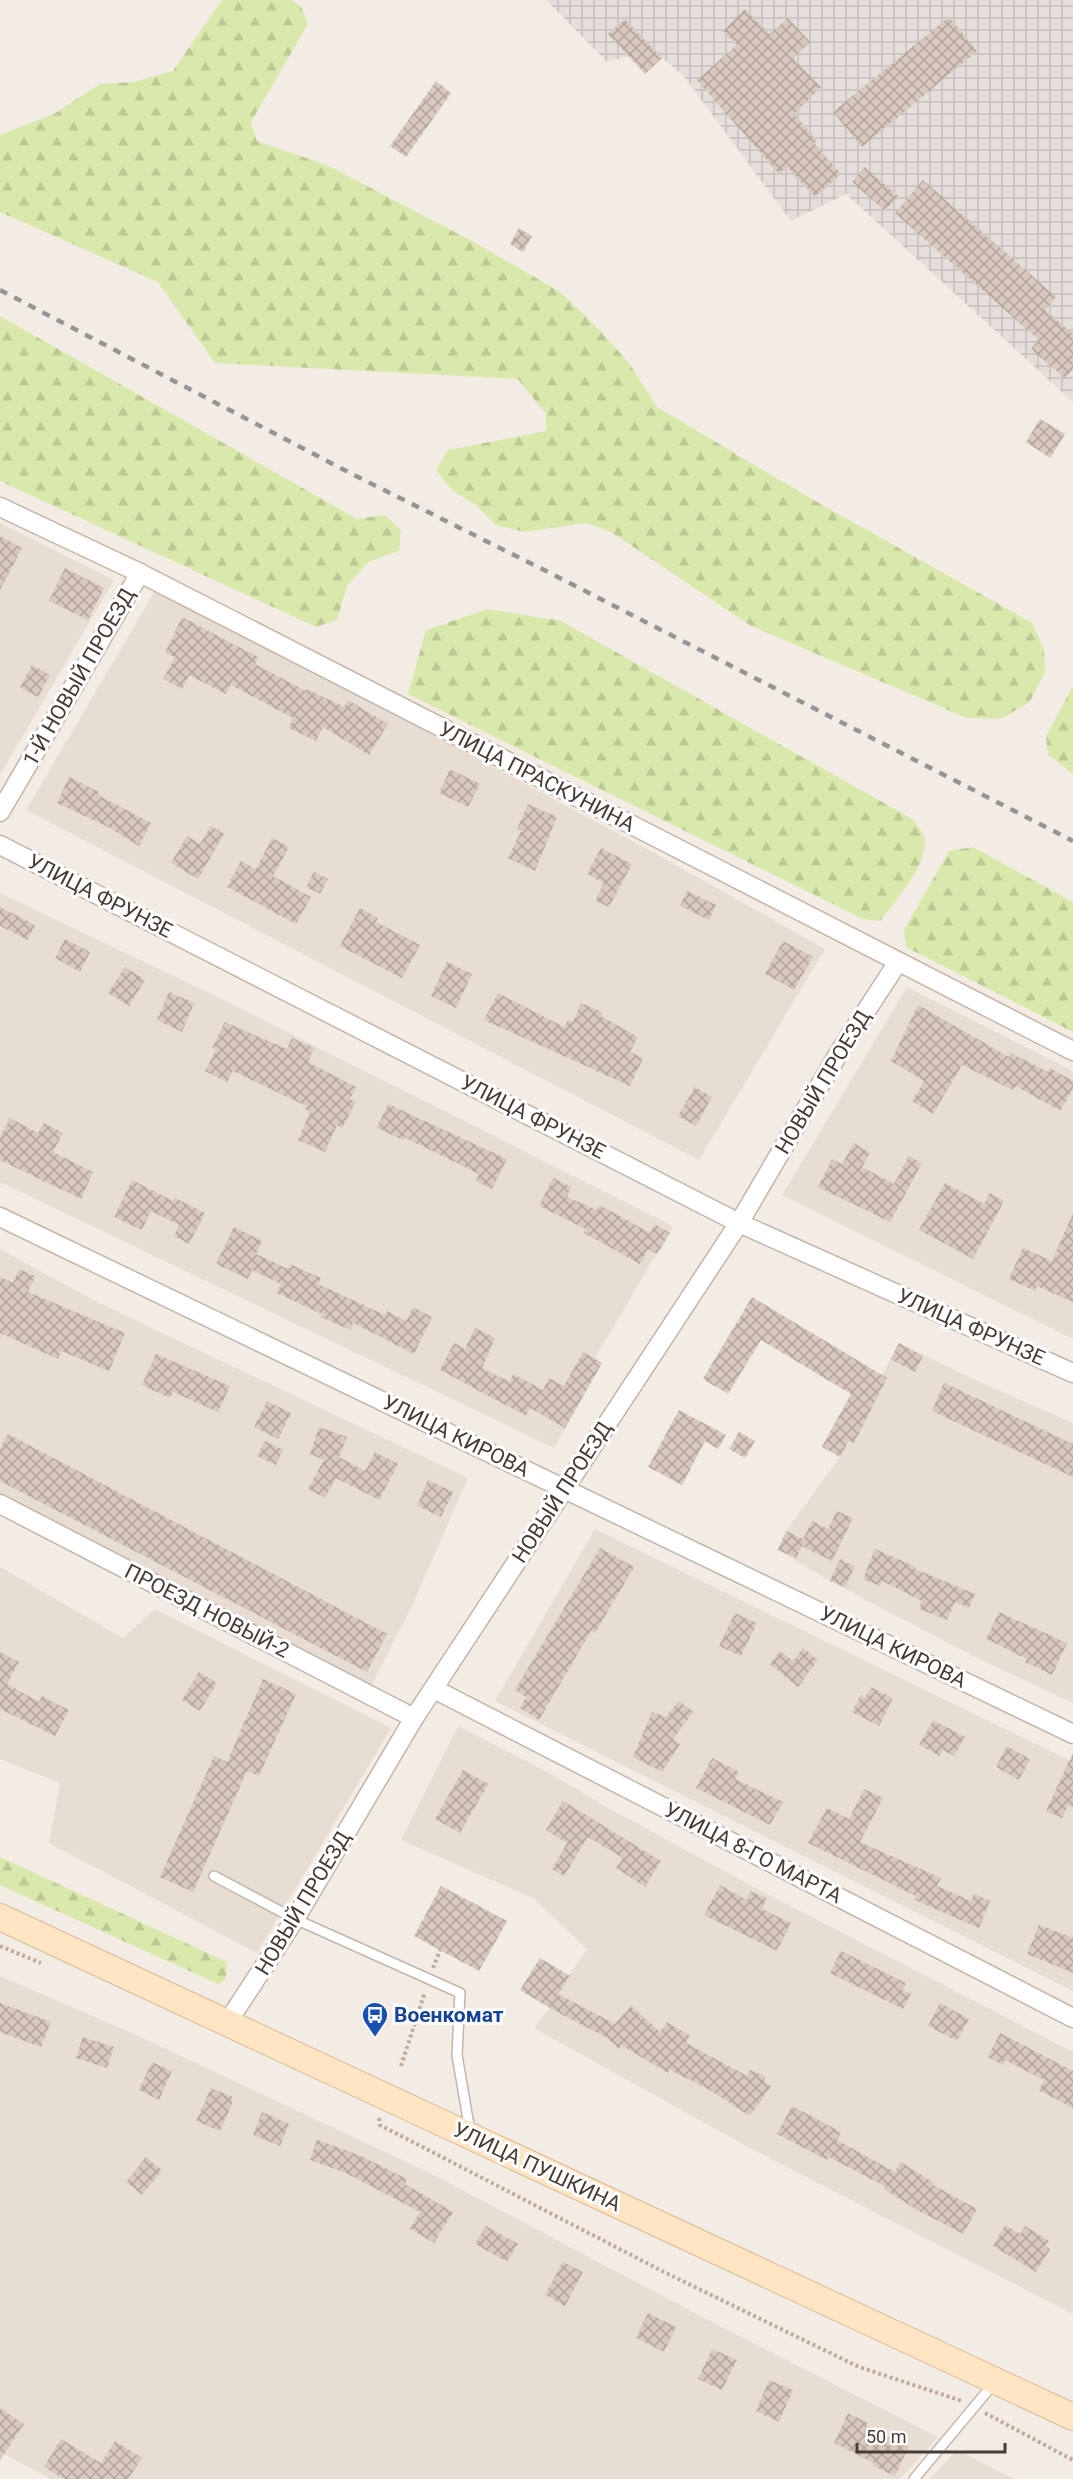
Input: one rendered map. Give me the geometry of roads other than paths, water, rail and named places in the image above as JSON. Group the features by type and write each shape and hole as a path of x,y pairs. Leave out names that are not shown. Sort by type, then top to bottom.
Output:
{"main road":[{"name":"УЛИЦА ПУШКИНА","path":"0,1917 1073,2417"}],"street":[{"name":"УЛИЦА ПРАСКУНИНА","path":"0,507 140,573 1073,1051"},
{"name":"1-Й НОВЫЙ ПРОЕЗД","path":"0,812 140,573"},
{"name":"УЛИЦА ФРУНЗЕ","path":"0,845 739,1223 1073,1373"},
{"name":"НОВЫЙ ПРОЕЗД","path":"227,2023 295,1919 414,1718 739,1223 840,1051 898,962"},
{"name":"УЛИЦА КИРОВА","path":"0,1217 1073,1734"},
{"name":"ПРОЕЗД НОВЫЙ-2","path":"0,1504 414,1718"},
{"name":"УЛИЦА 8-ГО МАРТА","path":"434,1689 1073,2018"}],"lane":[{"path":"214,1876 295,1919 460,1993 457,2055 471,2137"},
{"path":"914,2479 996,2381"}],"railway":[{"path":"0,290 352,474 1073,841"}],"place":[{"name":"Военкомат","path":"375,2038"}]}
